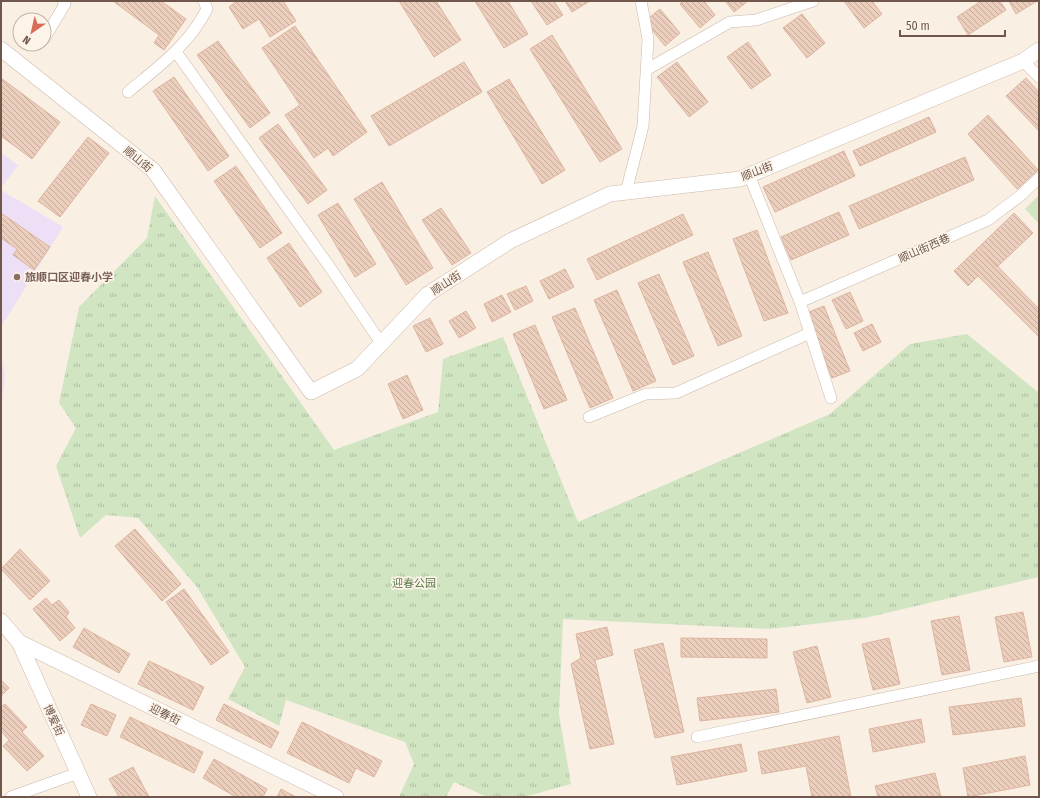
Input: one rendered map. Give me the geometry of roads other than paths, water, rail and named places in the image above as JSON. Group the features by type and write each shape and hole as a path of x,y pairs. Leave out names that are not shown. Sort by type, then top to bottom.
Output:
{"street":[{"path":"52,26 65,4 62,1"},
{"path":"128,92 176,52 200,22 206,9 204,1"},
{"path":"626,192 643,126 648,39 641,1"},
{"path":"646,70 730,22 756,20 813,1"},
{"name":"顺山街","path":"1,49 153,170 311,392 357,369 428,294 510,241 610,194 740,179 1023,61 1039,50"},
{"path":"176,52 329,266 381,343"},
{"path":"1023,61 1039,77"},
{"path":"749,175 800,302 831,398"},
{"name":"顺山街西巷","path":"800,302 988,220 1020,196 1039,178"},
{"path":"589,417 646,394 676,393 810,333"},
{"name":"迎春街","path":"1,621 19,642 336,797"},
{"name":"博爱街","path":"19,642 89,797"},
{"path":"697,737 1039,666"},
{"path":"10,797 78,774"}],"place":[{"name":"旅顺口区迎春小学","path":"17,277"}],"park label":[{"name":"迎春公园","path":"414,583"}]}
